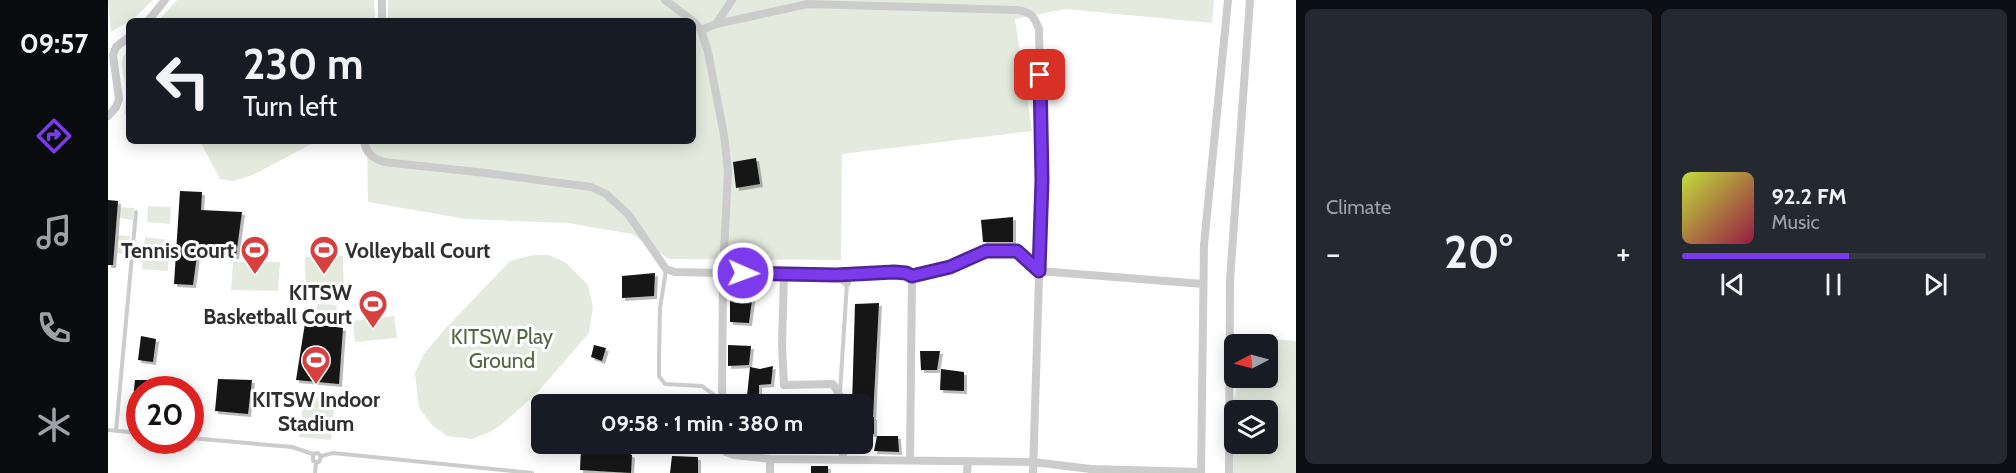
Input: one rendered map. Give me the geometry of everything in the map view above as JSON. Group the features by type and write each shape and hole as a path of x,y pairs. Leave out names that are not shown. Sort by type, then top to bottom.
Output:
{"street":[{"path":"150,18 165,0"},
{"path":"382,0 382,18"},
{"path":"665,0 689,18"},
{"path":"716,24 732,0"},
{"path":"731,454 770,459 1033,462 1091,471 1201,472 1204,245 1228,0"},
{"path":"1229,473 1230,280 1250,0"},
{"path":"701,30 716,24 808,4 1017,10 1027,12 1034,17 1039,29 1042,142 1033,473"},
{"path":"696,24 701,30 708,52 724,135 728,171 723,273 722,394"},
{"path":"108,116 116,107 119,99 109,49 126,39"},
{"path":"364,144 365,149 372,157 384,162 591,187 606,194 628,214 666,269 675,272 723,273"},
{"path":"836,275 894,272 912,276 950,267 986,251 1017,251 1039,271 1203,284"},
{"path":"784,274 782,345 784,385 833,384 839,394"},
{"path":"836,275 847,283"},
{"path":"910,460 912,276"},
{"path":"843,454 843,459"},
{"path":"770,459 770,473"},
{"path":"967,473 968,461"}],"lane":[{"path":"116,431 136,212"},
{"path":"666,269 659,331 659,376 665,384 702,386 711,394"},
{"path":"723,273 836,275"},
{"path":"840,394 847,283"},
{"path":"108,430 126,432"},
{"path":"204,439 292,447 313,454 318,453 321,456 333,453 532,473"},
{"path":"313,454 311,459 316,463"},
{"path":"315,473 316,463 320,461 321,456"}],"green space":[{"path":"108,0 153,0 134,18 126,18 126,23 111,32"},
{"path":"177,0 374,0 375,18 161,18"},
{"path":"388,0 1214,0 1212,23 1065,9 1015,19 1032,131 842,154 841,260 669,259 632,234 568,223 466,219 368,202 367,144 696,144 696,18 388,18"},
{"path":"126,53 126,93 122,68"},
{"path":"202,144 311,144 255,174 234,181 220,179"},
{"path":"148,206 171,207 170,224 147,222"},
{"path":"120,207 134,208 133,220 119,218"},
{"path":"118,235 130,236 128,255 117,253"},
{"path":"145,237 168,240 168,271 142,269"},
{"name":"KITSW Play Ground","path":"533,255 549,255 565,262 588,285 593,307 589,333 537,393 531,394 531,398 501,425 472,439 447,436 433,426 419,408 415,373 424,354 444,330 510,261"},
{"name":"Volleyball Court","path":"343,256 344,294 306,296 305,257"},
{"name":"Tennis Court","path":"233,262 280,262 278,291 231,290"},
{"path":"317,304 337,305 336,315 317,315"},
{"path":"394,316 397,338 355,342 353,321"},
{"path":"1278,339 1296,341 1296,473 1229,473 1229,454 1278,454 1278,400 1234,400 1237,388 1278,388"},
{"path":"304,396 335,400 331,440 299,437"}],"building":[{"path":"756,158 760,184 736,188 733,162"},
{"path":"180,191 202,192 201,210 242,212 236,256 197,255 193,285 174,284"},
{"path":"108,200 118,201 113,265 108,265"},
{"path":"1013,217 1013,242 983,242 981,220"},
{"path":"655,273 654,296 622,298 622,276"},
{"path":"753,292 749,323 730,322 730,293"},
{"path":"879,303 873,417 873,394 852,394 855,304"},
{"path":"305,323 343,328 339,384 296,380"},
{"path":"141,336 156,339 153,362 138,360"},
{"path":"594,345 606,348 602,361 591,357"},
{"path":"728,345 751,346 749,365 728,366"},
{"path":"920,351 940,351 937,370 921,370"},
{"path":"773,366 771,384 759,385 759,394 747,394 750,367 760,369"},
{"path":"941,369 964,372 964,391 940,390"},
{"path":"218,379 252,380 248,414 215,411"},
{"path":"877,436 898,436 899,452 874,451"},
{"path":"581,454 632,455 631,473 580,470"},
{"path":"672,456 698,457 698,473 670,473"},
{"path":"811,466 828,466 828,473 811,473"}],"place":[{"name":"Tennis Court","path":"255,276"},
{"name":"Volleyball Court","path":"324,276"},
{"name":"KITSW Basketball Court","path":"373,330"},
{"name":"KITSW Indoor Stadium","path":"316,386"}],"route":[{"path":"743,273 836,275 894,272 912,276 950,267 986,251 1017,251 1039,271 1042,180 1040,75"}]}
